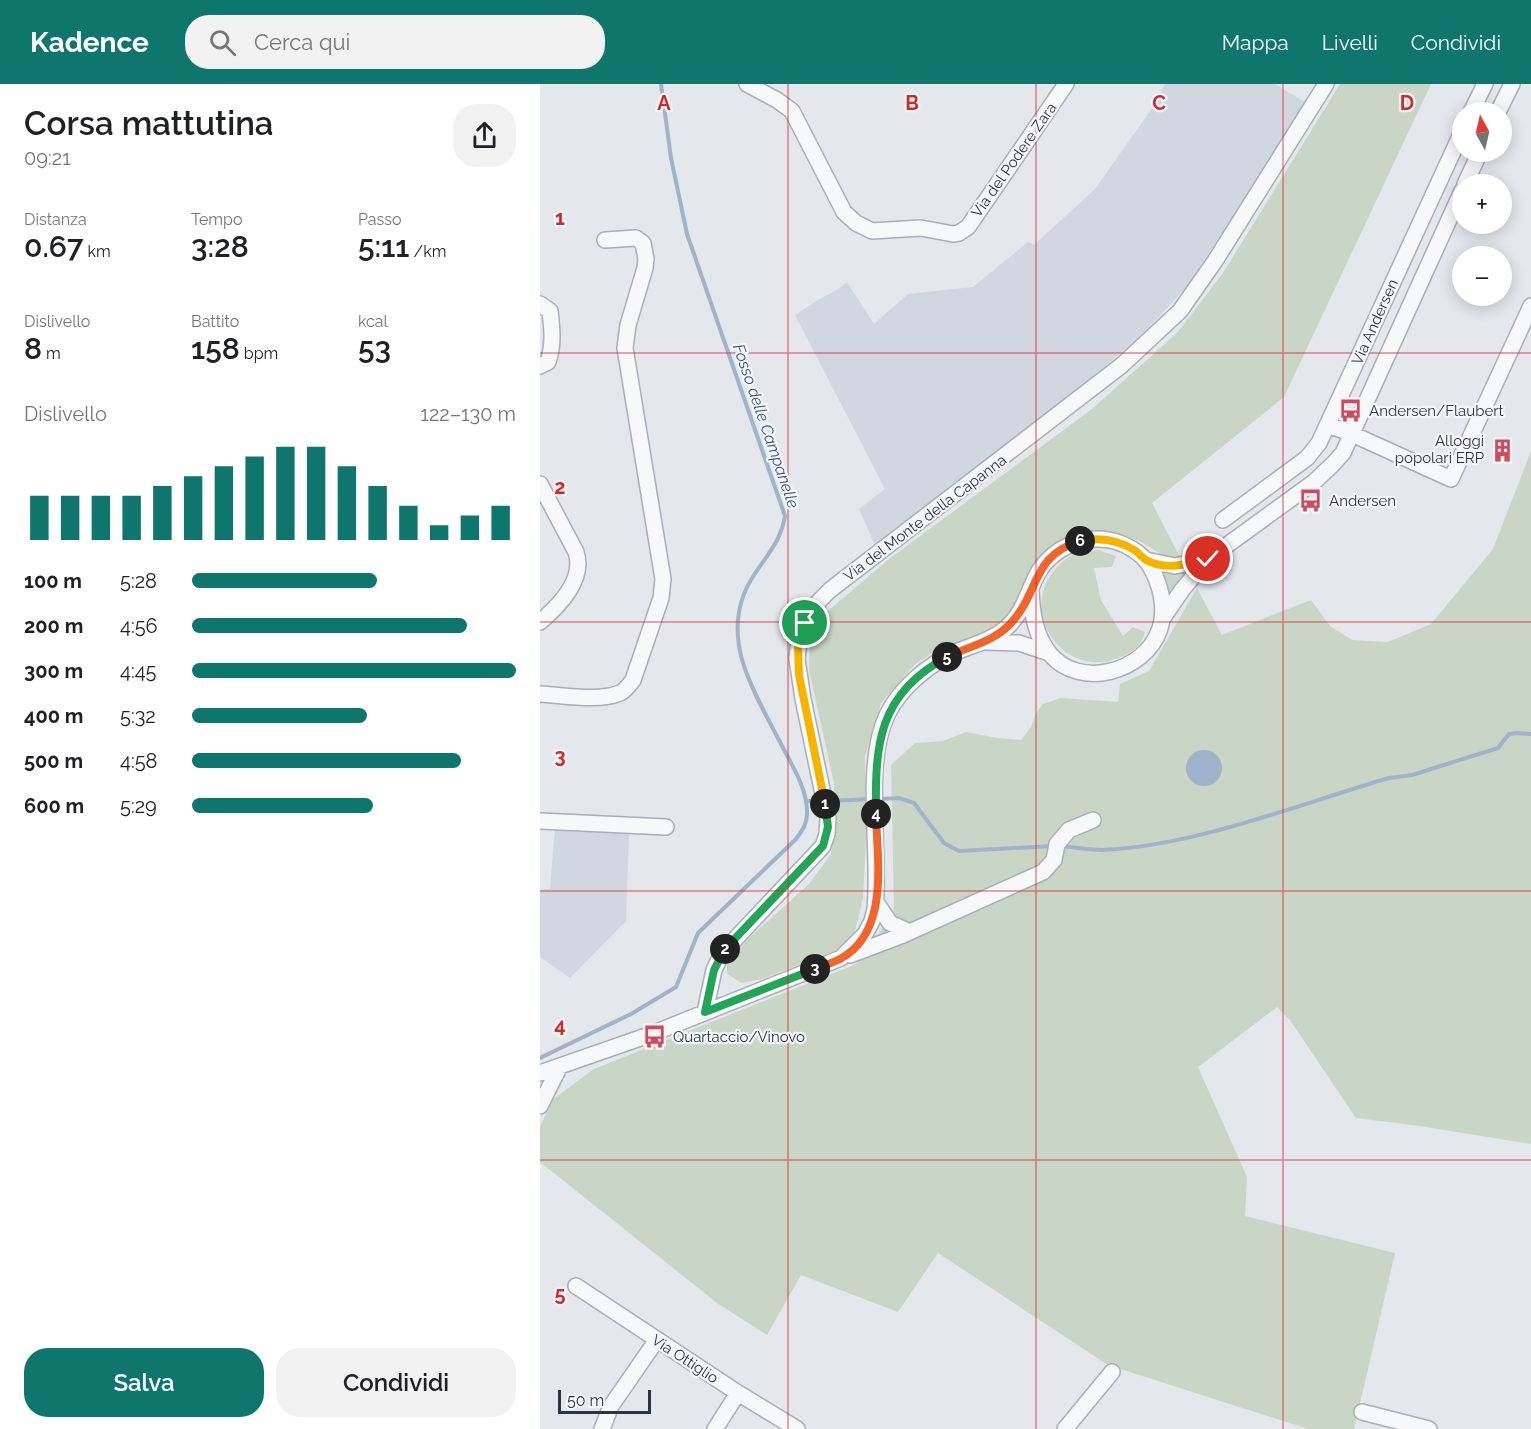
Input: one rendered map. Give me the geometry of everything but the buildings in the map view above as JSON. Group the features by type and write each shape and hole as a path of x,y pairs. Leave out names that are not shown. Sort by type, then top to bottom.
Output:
{"street":[{"name":"Via del Podere Zara","path":"747,84 777,99 792,111 844,212 856,223 872,231 921,228 948,234 959,233 968,227 1066,84"},
{"name":"Via del Monte della Capanna","path":"705,1012 714,970 722,953 823,846 828,827 798,665 799,641 809,614 830,590 1122,365 1179,311 1215,261 1326,84"},
{"path":"1476,102 1485,84"},
{"path":"1503,102 1512,84"},
{"name":"Via Andersen","path":"1223,520 1307,458 1319,443 1452,154"},
{"name":"Via Andersen","path":"983,643 1019,643 1049,653 1066,666 1084,672 1105,673 1134,662 1151,646 1163,618 1182,590 1208,559 1320,477 1340,456 1452,213"},
{"path":"1422,220 1444,230"},
{"path":"540,694 593,697 618,694 626,690 633,680 661,598 663,579 625,348 628,325 646,259 643,243 636,238 605,240"},
{"path":"540,304 550,311 553,330 548,362 540,366"},
{"path":"1329,425 1451,479 1531,306"},
{"path":"540,484 576,552 579,564 566,595 540,622"},
{"name":"Via Andersen","path":"540,1073 649,1035 842,958 866,934 872,921 876,902 876,759 885,719 896,700 930,667 955,653 983,643 997,635 1013,621 1039,571 1048,560 1066,546 1095,539 1116,542 1136,551 1146,560 1175,566 1208,559"},
{"path":"1146,560 1160,591 1163,618"},
{"path":"1031,590 1033,618 1049,653"},
{"path":"842,958 910,932 1044,872 1054,861 1057,848 1069,830 1093,820"},
{"path":"540,821 666,827"},
{"path":"876,902 890,923 910,932"},
{"path":"540,1106 559,1068"},
{"name":"Via Ottiglio","path":"576,1286 656,1341 797,1429"},
{"path":"603,1429 611,1406 656,1341"},
{"path":"1065,1429 1112,1372"},
{"path":"715,1429 738,1393"},
{"path":"1362,1412 1423,1428"}],"shaded area":[{"path":"1165,84 1275,84 1308,104 1185,289 1138,339 1051,410 875,545 859,509 885,489 795,315 847,282 874,324 908,294 973,287 1028,242 1034,245 1095,189 1155,104"},
{"path":"555,829 629,832 626,921 570,978 540,957 540,889 550,889"}],"green space":[{"path":"1340,84 1431,84 1284,397 1152,503 1182,561 1170,560 1143,543 1124,535 1103,532 1076,534 1060,540 1042,555 1030,573 1011,613 990,631 934,652 914,665 881,703 865,757 866,839 863,898 854,935 837,950 762,979 742,983 727,974 727,958 809,884 831,854 836,816 834,783 809,670 810,640 822,616 889,559 1092,409 1178,332 1223,273"},
{"path":"1531,451 1531,1144 1356,1118 1290,1020 1277,1007 1198,1067 1247,1177 1245,1216 1395,1253 1354,1429 1308,1429 1108,1365 938,1253 898,1312 801,1275 767,1335 717,1303 540,1162 540,1127 552,1100 594,1069 854,965 867,954 894,908 891,765 915,743 943,741 966,732 1021,740 1043,704 1061,698 1118,702 1120,684 1149,671 1197,588 1222,635 1311,600 1330,626 1352,640 1388,642 1431,624 1493,549"},
{"path":"1098,550 1116,556 1112,567 1094,568 1101,600 1123,636 1133,627 1145,632 1142,641 1133,650 1121,657 1100,662 1081,660 1065,651 1052,638 1044,622 1041,604 1045,585 1059,565 1077,553"},
{"path":"1159,572 1187,572 1168,598"}],"water":[{"path":"1204,750 1217,755 1222,768 1217,781 1204,786 1191,781 1186,768 1191,755"}],"waterway":[{"name":"Fosso delle Campanelle","path":"540,1058 631,1014 676,987 698,933 796,839 807,818 807,805 802,786 751,684 738,640 738,618 743,596 777,540 785,516 687,234 671,158 661,84"},
{"path":"1061,846 1102,850 1174,841 1247,822 1389,778 1412,775 1498,748 1509,734 1531,734"},
{"path":"879,799 899,798 914,803 944,843 959,851 1053,846"},
{"path":"828,801 872,799"},
{"path":"806,801 821,801"}],"place":[{"name":"Andersen/Flaubert","path":"1351,411"},
{"name":"Alloggi popolari ERP","path":"1502,450"},
{"name":"Andersen","path":"1311,501"},
{"name":"Quartaccio/Vinovo","path":"655,1037"}],"route":[{"path":"805,623 800,636 797,659 828,818 827,834 823,846 722,953 714,970 705,1012 842,958 866,934 872,921 876,902 876,759 888,712 908,687 930,667 955,653 983,643 1006,628 1027,600 1039,571 1055,553 1066,546 1095,539 1116,542 1136,551 1146,560 1168,566 1180,566 1208,559"}]}
